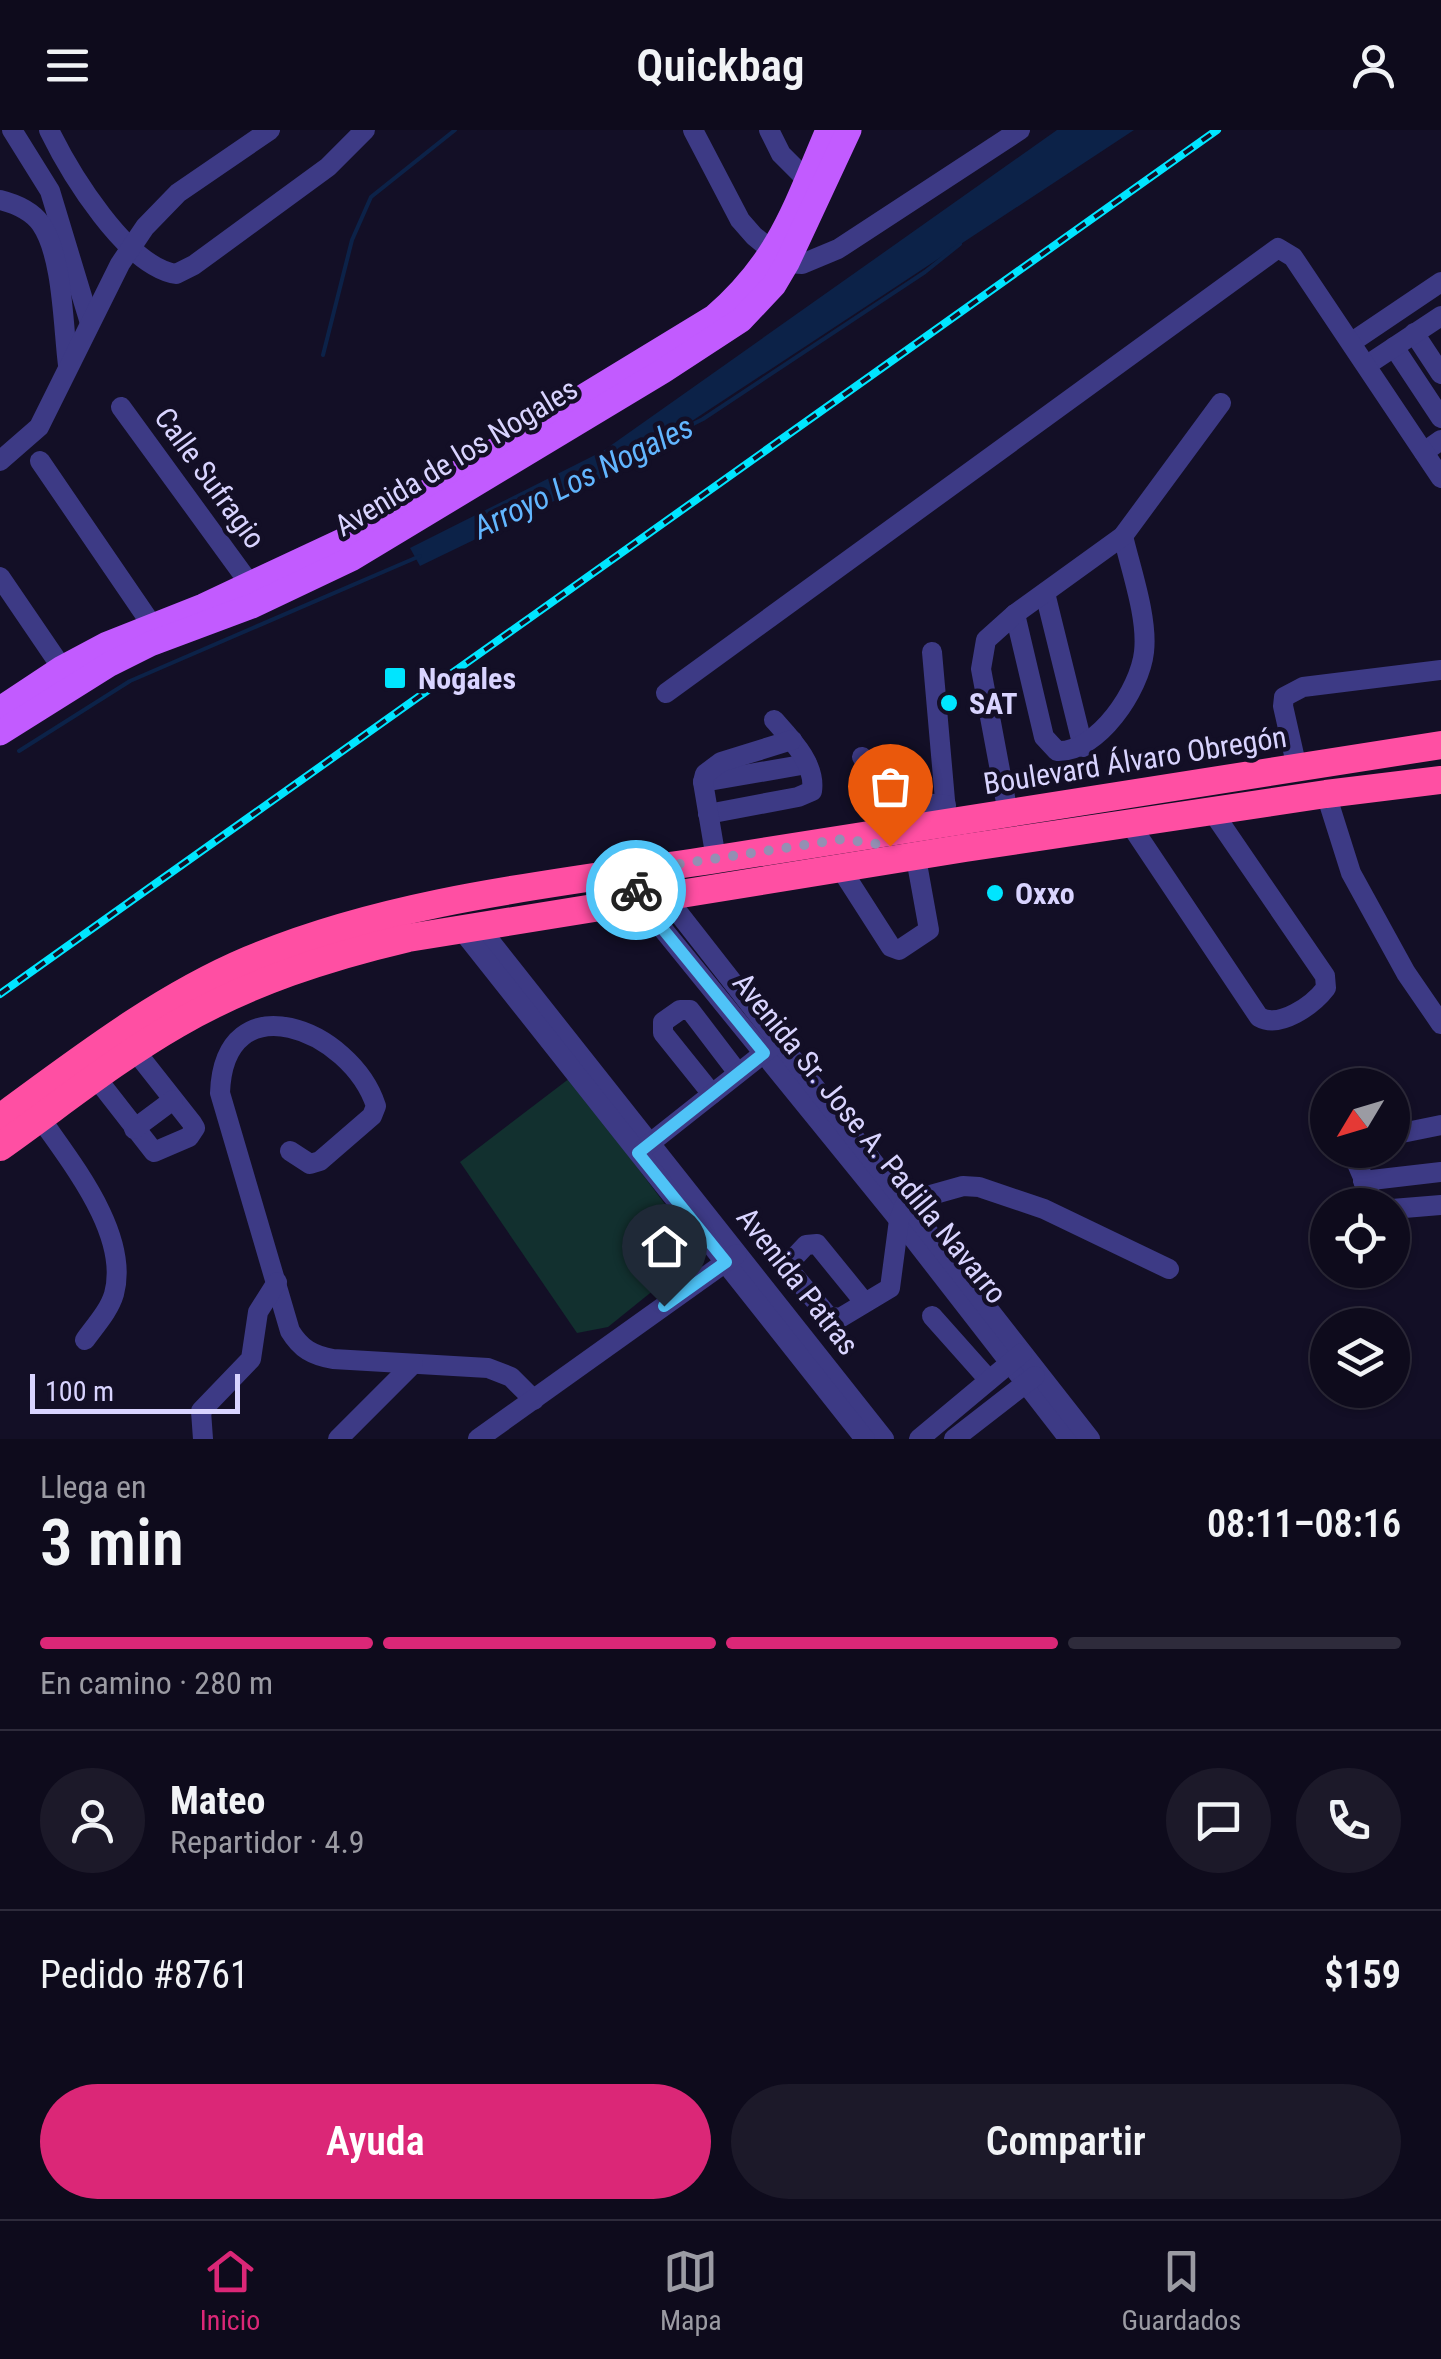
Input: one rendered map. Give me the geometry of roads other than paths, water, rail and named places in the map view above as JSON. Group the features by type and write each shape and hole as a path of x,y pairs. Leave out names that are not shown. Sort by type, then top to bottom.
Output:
{"highway":[{"name":"Boulevard Álvaro Obregón","path":"0,1118 154,1010 207,979 308,937 419,908 843,839 946,814 1000,814 1441,744"},
{"name":"Boulevard Álvaro Obregón","path":"0,1148 175,1024 233,994 347,952 470,928 841,868 1441,780"},
{"path":"843,839 873,842 916,858 951,832 1000,814"}],"main road":[{"name":"Avenida de los Nogales","path":"0,709 62,668 361,532 700,326 780,258 828,130"},
{"name":"Avenida de los Nogales","path":"0,733 110,664 150,644 300,585 406,528 720,334 758,303 849,130"}],"street":[{"path":"12,130 50,191 90,323"},
{"path":"49,130 83,192 131,247 168,273 184,272 300,189 359,132"},
{"path":"0,461 40,427 90,323 144,227 178,194 270,130"},
{"path":"692,130 735,211 754,236 780,258 802,264 838,250 1020,130"},
{"path":"769,130 781,154 807,180"},
{"path":"0,200 33,215 49,242 68,366"},
{"path":"666,693 1281,248 1294,256 1367,365 1433,446 1441,478"},
{"path":"1352,342 1441,282"},
{"path":"1367,365 1441,316"},
{"path":"1414,333 1441,374"},
{"path":"1394,347 1441,418"},
{"path":"1000,814 981,670 986,640 1015,614 1123,536 1221,403"},
{"name":"Calle Sufragio","path":"121,406 250,584"},
{"path":"40,462 152,625"},
{"path":"1015,614 1044,736 1057,751 1083,747 1103,731 1118,709 1144,650 1123,536"},
{"path":"0,577 62,668"},
{"path":"1045,593 1083,747"},
{"path":"862,757 899,801 946,814 932,652"},
{"path":"1297,768 1282,706 1290,691 1303,686 1441,670"},
{"path":"708,814 807,794 814,786 807,764 774,720"},
{"path":"716,859 703,782 709,770 722,762 792,740"},
{"path":"703,782 807,764"},
{"path":"1326,794 1351,873 1406,972 1441,1024"},
{"path":"1130,824 1260,1017 1278,1022 1318,998 1326,988 1325,976 1212,811"},
{"path":"841,868 891,947 900,950 929,930 916,858"},
{"name":"Avenida Sr. Jose A. Padilla Navarro","path":"642,870 653,899 1033,1377 1090,1439"},
{"name":"Avenida Patras","path":"470,928 732,1258 884,1439"},
{"path":"712,1094 663,1032 663,1022 680,1010 690,1010 738,1073"},
{"path":"290,1150 310,1164 320,1161 372,1116 376,1106 358,1075 335,1050 294,1027 262,1027 228,1053 221,1070 220,1093 290,1330 298,1345 314,1356 488,1368 511,1377 534,1400"},
{"path":"645,1148 771,1047"},
{"path":"97,1079 154,1152 189,1137 194,1128 136,1052"},
{"path":"134,1129 173,1100"},
{"path":"41,1118 86,1185 112,1243 114,1294 85,1340"},
{"path":"1410,1131 1441,1125"},
{"path":"1359,1168 1368,1188"},
{"path":"1364,1181 1441,1172"},
{"path":"865,1302 884,1293 892,1282 902,1211 963,1186 979,1187 1044,1209 1170,1270"},
{"path":"1410,1208 1441,1205"},
{"path":"478,1439 732,1258"},
{"name":"Avenida Patras","path":"732,1258 865,1439"},
{"path":"203,1439 201,1411 251,1359 258,1312 277,1282"},
{"path":"932,1316 989,1380"},
{"path":"919,1439 1017,1357"},
{"path":"338,1439 413,1364"},
{"path":"954,1439 1033,1377"},
{"name":"Avenida Sr. Jose A. Padilla Navarro","path":"1033,1377 1070,1439"}],"water":[{"name":"Arroyo Los Nogales","path":"1057,130 1134,130 616,471 420,566 410,548 603,451"}],"waterway":[{"path":"323,355 352,240 371,197 455,130"},
{"name":"Arroyo Los Nogales","path":"667,437 703,419 925,272 960,244"},
{"name":"Arroyo Los Nogales","path":"19,751 130,681 420,556"}],"railway":[{"path":"0,994 1217,130"}],"place":[{"name":"Nogales","path":"395,678"},
{"name":"SAT","path":"949,703"},
{"name":"Oxxo","path":"995,893"}]}
